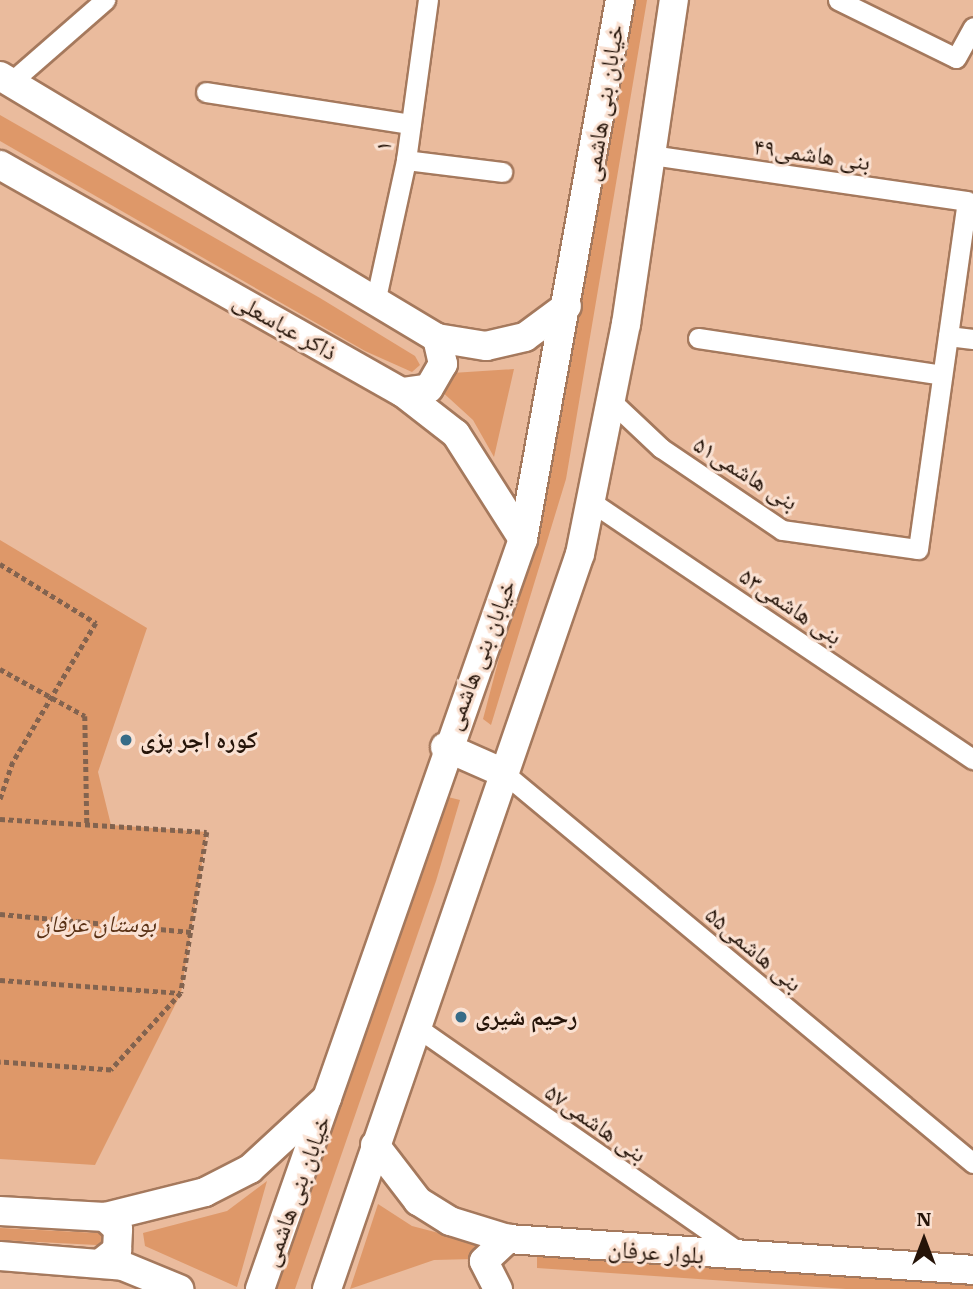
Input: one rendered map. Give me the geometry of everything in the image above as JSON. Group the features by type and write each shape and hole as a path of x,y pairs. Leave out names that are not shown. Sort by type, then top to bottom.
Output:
{"main road":[{"name":"خیابان بنی هاشمی","path":"260,1289 331,1094 445,747 523,539 620,0"},
{"path":"327,1289 415,1026 580,554 610,400 674,0"},
{"path":"6,79 376,298 437,338 486,346 524,337 566,306"},
{"name":"ذاکر عباسعلی","path":"0,165 402,392 456,433 523,539"},
{"path":"402,392 429,388 443,364 437,338"},
{"path":"445,747 504,773"},
{"path":"0,1211 105,1217 205,1192 250,1169 331,1094"},
{"name":"بلوار عرفان","path":"375,1146 418,1201 450,1221 508,1239 750,1259 973,1270"},
{"path":"101,1263 117,1250 117,1229 105,1217"},
{"path":"498,1289 484,1261 508,1239"},
{"path":"0,1256 101,1263 145,1270 179,1289"}],"street":[{"name":"۱","path":"376,298 406,160 428,0"},
{"path":"838,0 956,58 973,27"},
{"path":"6,79 95,3"},
{"path":"206,92 411,124"},
{"name":"بنی هاشمی۴۹","path":"651,155 967,201 967,239"},
{"path":"406,160 502,172"},
{"path":"698,338 942,375 967,239"},
{"path":"948,336 973,339"},
{"name":"بنی هاشمی۵۱","path":"610,400 661,448 782,530 918,549 942,375"},
{"name":"بنی هاشمی۵۳","path":"590,501 970,751"},
{"name":"بنی هاشمی۵۵","path":"504,773 973,1163"},
{"name":"بنی هاشمی۵۷","path":"415,1026 750,1259"}],"path":[{"path":"0,564 96,623 48,698 0,800"},
{"path":"0,668 48,698 85,716 87,825"},
{"path":"0,819 206,832 181,993 111,1070 0,1062"},
{"path":"0,914 191,932"},
{"path":"0,980 181,993"}],"green space":[{"path":"630,0 647,0 566,479 491,725 483,719 536,518 595,218"},
{"path":"0,115 320,298 415,356 420,365 412,372 365,351 0,141"},
{"path":"514,369 494,457 473,420 439,389 450,384 452,373"},
{"name":"بوستان عرفان","path":"0,540 147,628 98,772 111,825 207,832 181,993 95,1165 0,1159"},
{"path":"444,796 460,800 436,881 295,1289 277,1289"},
{"path":"267,1181 237,1287 145,1246 143,1233 227,1211"},
{"path":"378,1204 412,1226 477,1243 473,1259 434,1260 350,1289"},
{"path":"0,1228 102,1233 101,1245 0,1240"},
{"path":"537,1255 973,1282 973,1289 846,1289 537,1268"}],"place":[{"name":"کوره اجر پزی","path":"126,740"},
{"name":"رحیم شیری","path":"461,1017"}]}
